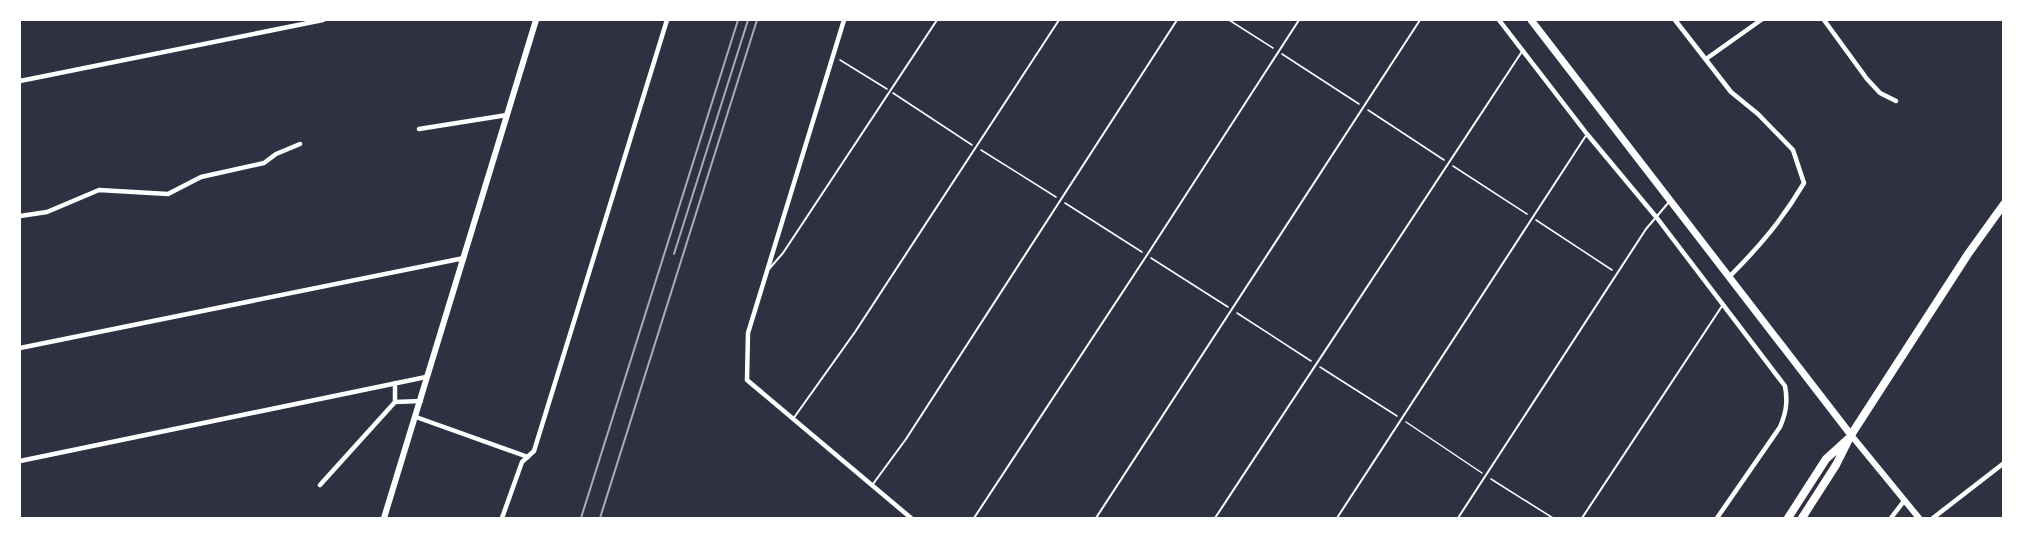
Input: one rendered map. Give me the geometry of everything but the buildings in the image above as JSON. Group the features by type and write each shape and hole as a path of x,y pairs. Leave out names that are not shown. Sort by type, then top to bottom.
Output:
{"main road":[{"path":"1531,20 1851,435"},
{"path":"1802,519 1836,465 1851,435 1968,254 2004,204"},
{"path":"1788,519 1826,459 1851,435"}],"street":[{"path":"20,81 322,20"},
{"path":"384,519 536,20"},
{"path":"502,519 522,462 534,451 667,20"},
{"path":"844,20 748,333 747,380 911,519"},
{"path":"1499,20 1587,134 1657,218 1785,386 1786,412 1780,427 1717,519"},
{"path":"1675,20 1731,92 1758,114 1793,150 1804,183 1786,213 1762,244 1730,276"},
{"path":"1706,59 1761,20"},
{"path":"1824,20 1880,93 1896,101"},
{"path":"419,129 507,115"},
{"path":"20,216 47,212 99,190 168,194 201,177 264,163 276,154 300,144"},
{"path":"20,348 464,258"},
{"path":"20,461 426,377"},
{"path":"320,485 395,402 395,383"},
{"path":"395,402 421,401"},
{"path":"416,417 528,457"},
{"path":"1851,435 1919,519"},
{"path":"1933,519 2004,463"},
{"path":"1891,519 1904,501"}],"lane":[{"path":"767,270 783,253 937,20"},
{"path":"793,420 855,332 1059,20"},
{"path":"872,485 906,439 1177,20"},
{"path":"974,519 1299,20"},
{"path":"1096,519 1420,20"},
{"path":"1215,519 1523,50"},
{"path":"1337,519 1587,134"},
{"path":"1458,519 1646,229 1671,200"},
{"path":"1582,519 1722,306"}],"path":[{"path":"1229,20 1617,274"},
{"path":"833,56 1232,309 1553,519"}],"railway":[{"path":"581,518 738,20"},
{"path":"674,254 748,20"},
{"path":"600,518 757,20"}]}
